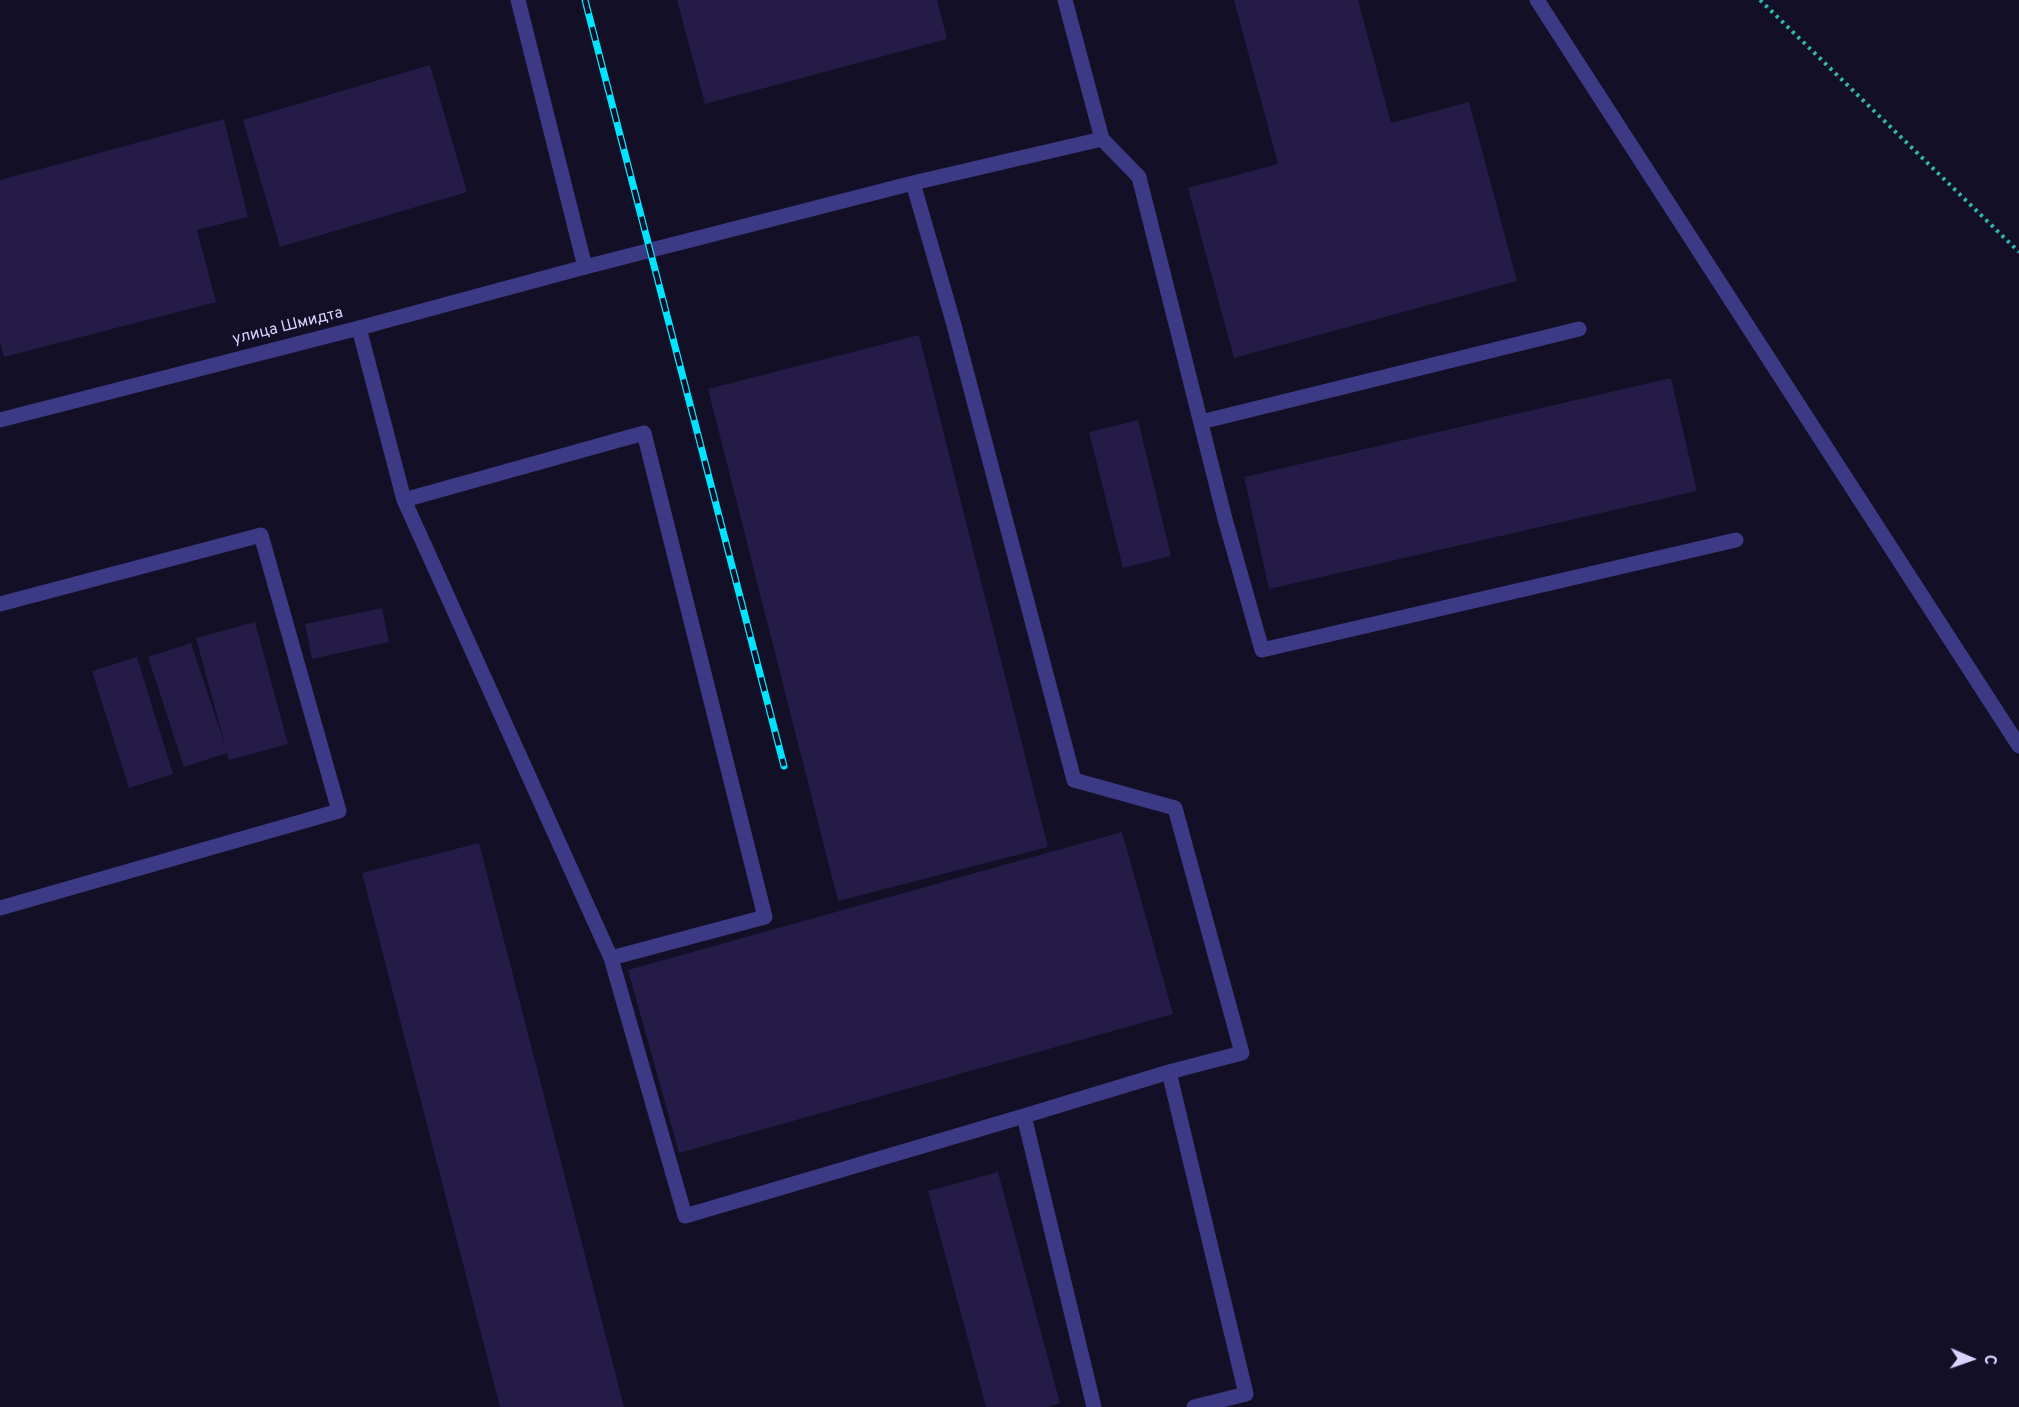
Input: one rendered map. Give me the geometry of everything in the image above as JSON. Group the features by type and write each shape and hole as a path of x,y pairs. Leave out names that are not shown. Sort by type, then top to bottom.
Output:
{"street":[{"path":"518,0 585,267"},
{"path":"1065,0 1102,139 1139,177 1262,650 1736,540"},
{"path":"1537,0 2019,746"},
{"name":"улица Шмидта","path":"0,420 913,183 1102,139"},
{"path":"359,328 404,500 611,958 685,1216 1168,1072 1242,1053 1176,808 1074,780 954,325 913,183"},
{"path":"1201,422 1579,329"},
{"path":"404,500 644,433 765,917 611,958"},
{"path":"0,604 261,535 339,811 0,908"},
{"path":"1168,1072 1246,1394 1194,1407"},
{"path":"1024,1116 1094,1407"}],"path":[{"path":"1760,0 2019,252"}],"building":[{"path":"677,0 937,0 947,39 705,104"},
{"path":"1234,0 1358,0 1391,123 1469,102 1517,281 1234,358 1188,188 1278,164"},
{"path":"430,65 467,192 280,247 243,120"},
{"path":"224,119 248,217 197,230 216,302 4,357 0,342 0,180"},
{"path":"919,335 1048,847 838,901 708,389"},
{"path":"1671,378 1697,491 1269,589 1244,477"},
{"path":"1138,420 1171,556 1123,568 1089,432"},
{"path":"382,608 389,642 312,659 305,624"},
{"path":"255,622 288,744 229,760 227,753 184,767 148,657 191,643 225,745 196,638"},
{"path":"137,657 173,774 129,788 92,671"},
{"path":"1122,832 1173,1014 679,1153 628,970"},
{"path":"479,843 624,1407 500,1407 362,873"},
{"path":"998,1172 1060,1403 1047,1407 986,1407 928,1191"}],"railway":[{"path":"585,0 784,766"}]}
